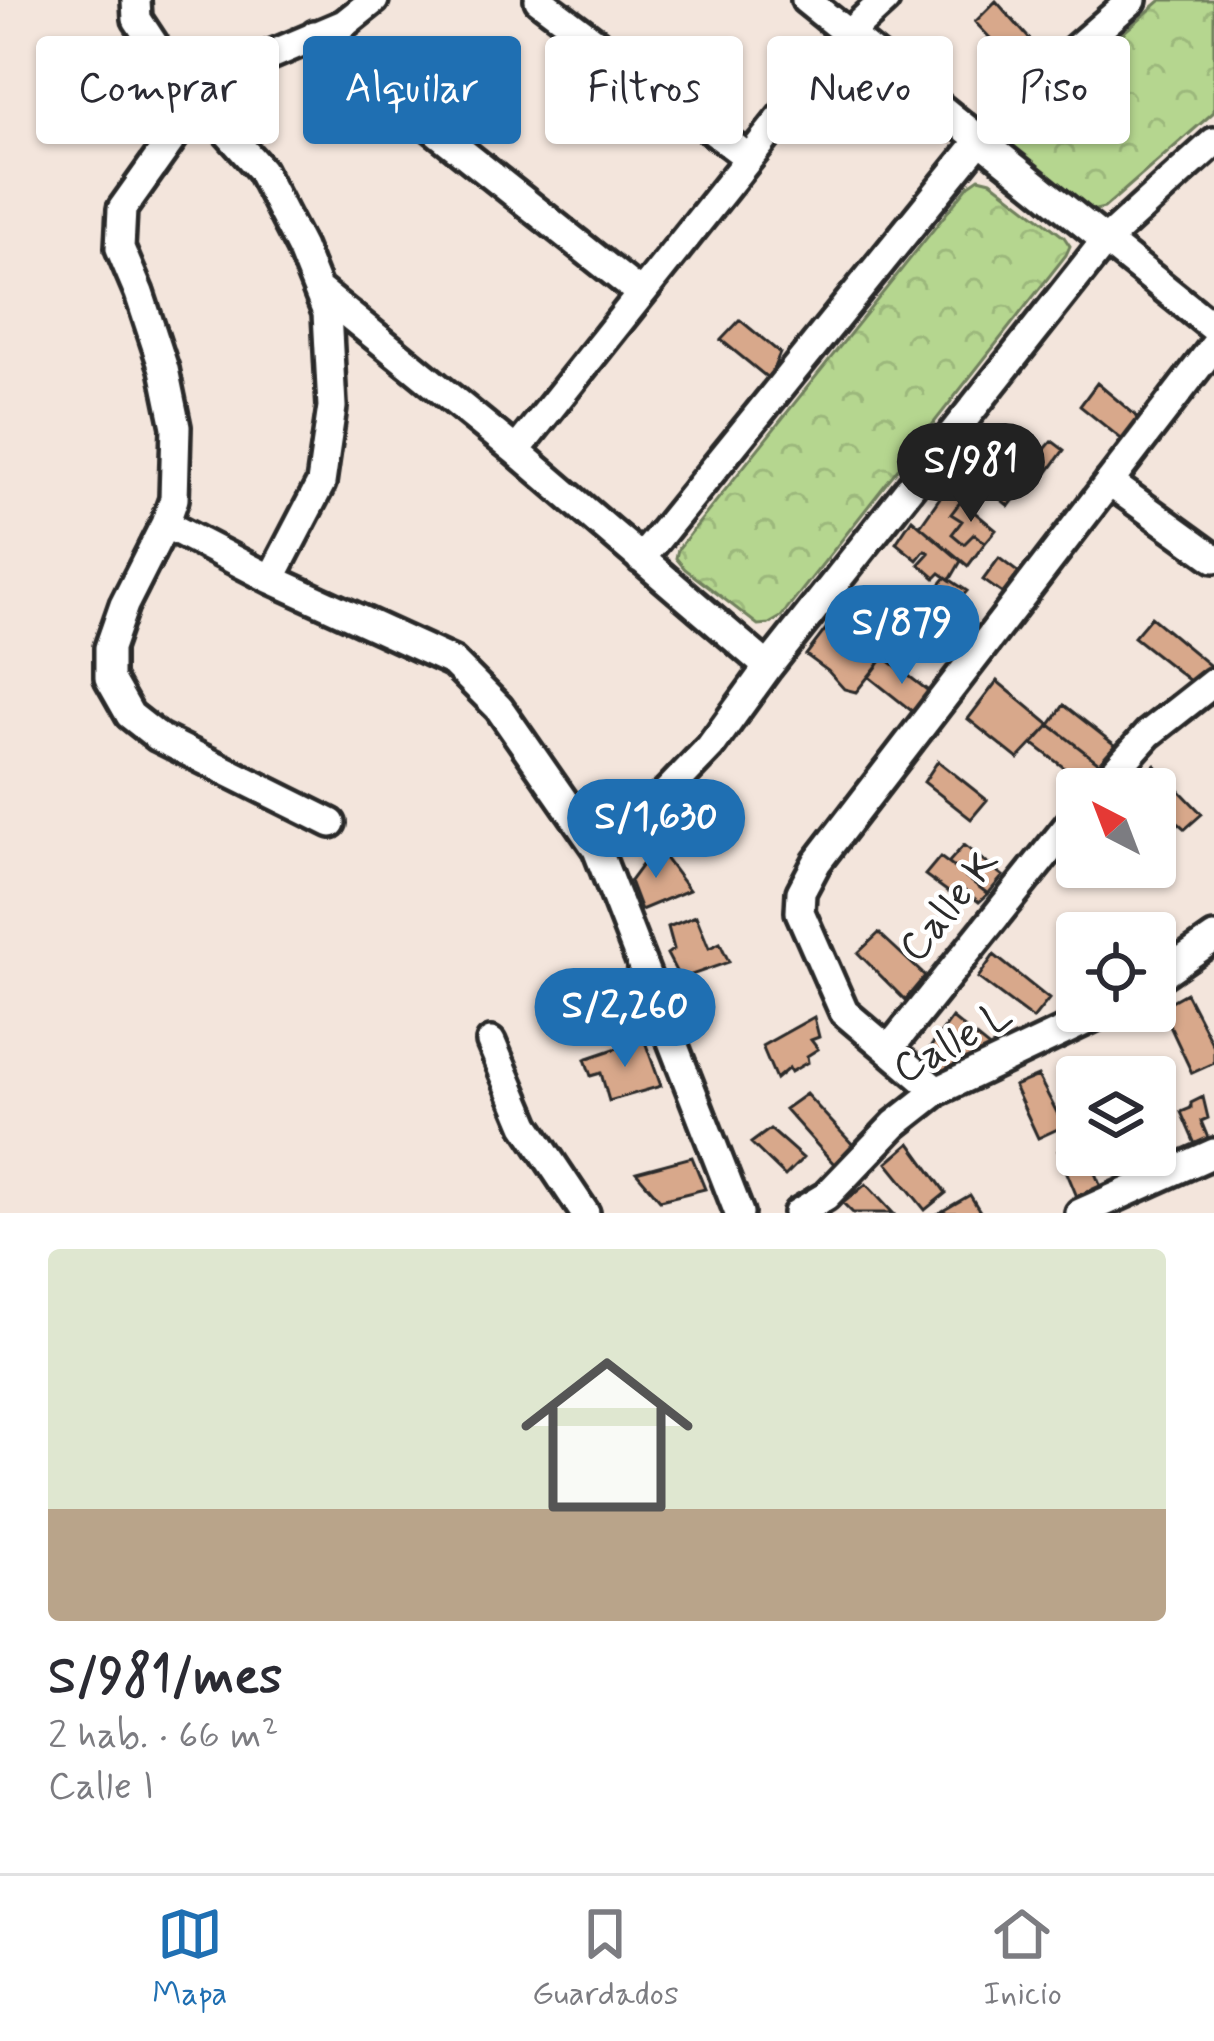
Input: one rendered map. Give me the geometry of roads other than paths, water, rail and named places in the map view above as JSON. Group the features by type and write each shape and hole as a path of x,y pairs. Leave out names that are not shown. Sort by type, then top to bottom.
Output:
{"street":[{"path":"136,0 137,19 148,36"},
{"path":"279,51 344,24 374,0"},
{"path":"539,0 749,158"},
{"path":"806,0 977,138"},
{"path":"516,451 848,34 885,0"},
{"path":"1091,36 1132,0"},
{"path":"315,35 641,293"},
{"path":"597,849 664,795 710,747 1105,241 1214,142"},
{"path":"168,144 122,209 120,248 158,350 176,427 174,499 109,648 110,679 130,715 158,737 331,824"},
{"path":"236,144 260,170 301,248 327,313 332,407 321,483 271,579"},
{"path":"641,559 977,144"},
{"path":"985,144 1214,328"},
{"path":"318,290 516,451 768,667"},
{"path":"937,1091 844,1012 800,912 801,892 817,862 1214,346"},
{"path":"1109,482 1214,559"},
{"path":"165,524 271,579 453,662 499,708 597,849 740,1213"},
{"path":"1118,768 1148,734 1214,682"},
{"name":"Calle K","path":"889,1049 1056,841"},
{"path":"1176,964 1214,938"},
{"name":"Calle L","path":"798,1213 826,1196 895,1124 937,1091 1062,1032"},
{"path":"491,1042 526,1125 585,1213"},
{"path":"1080,1213 1214,1153"}]}
